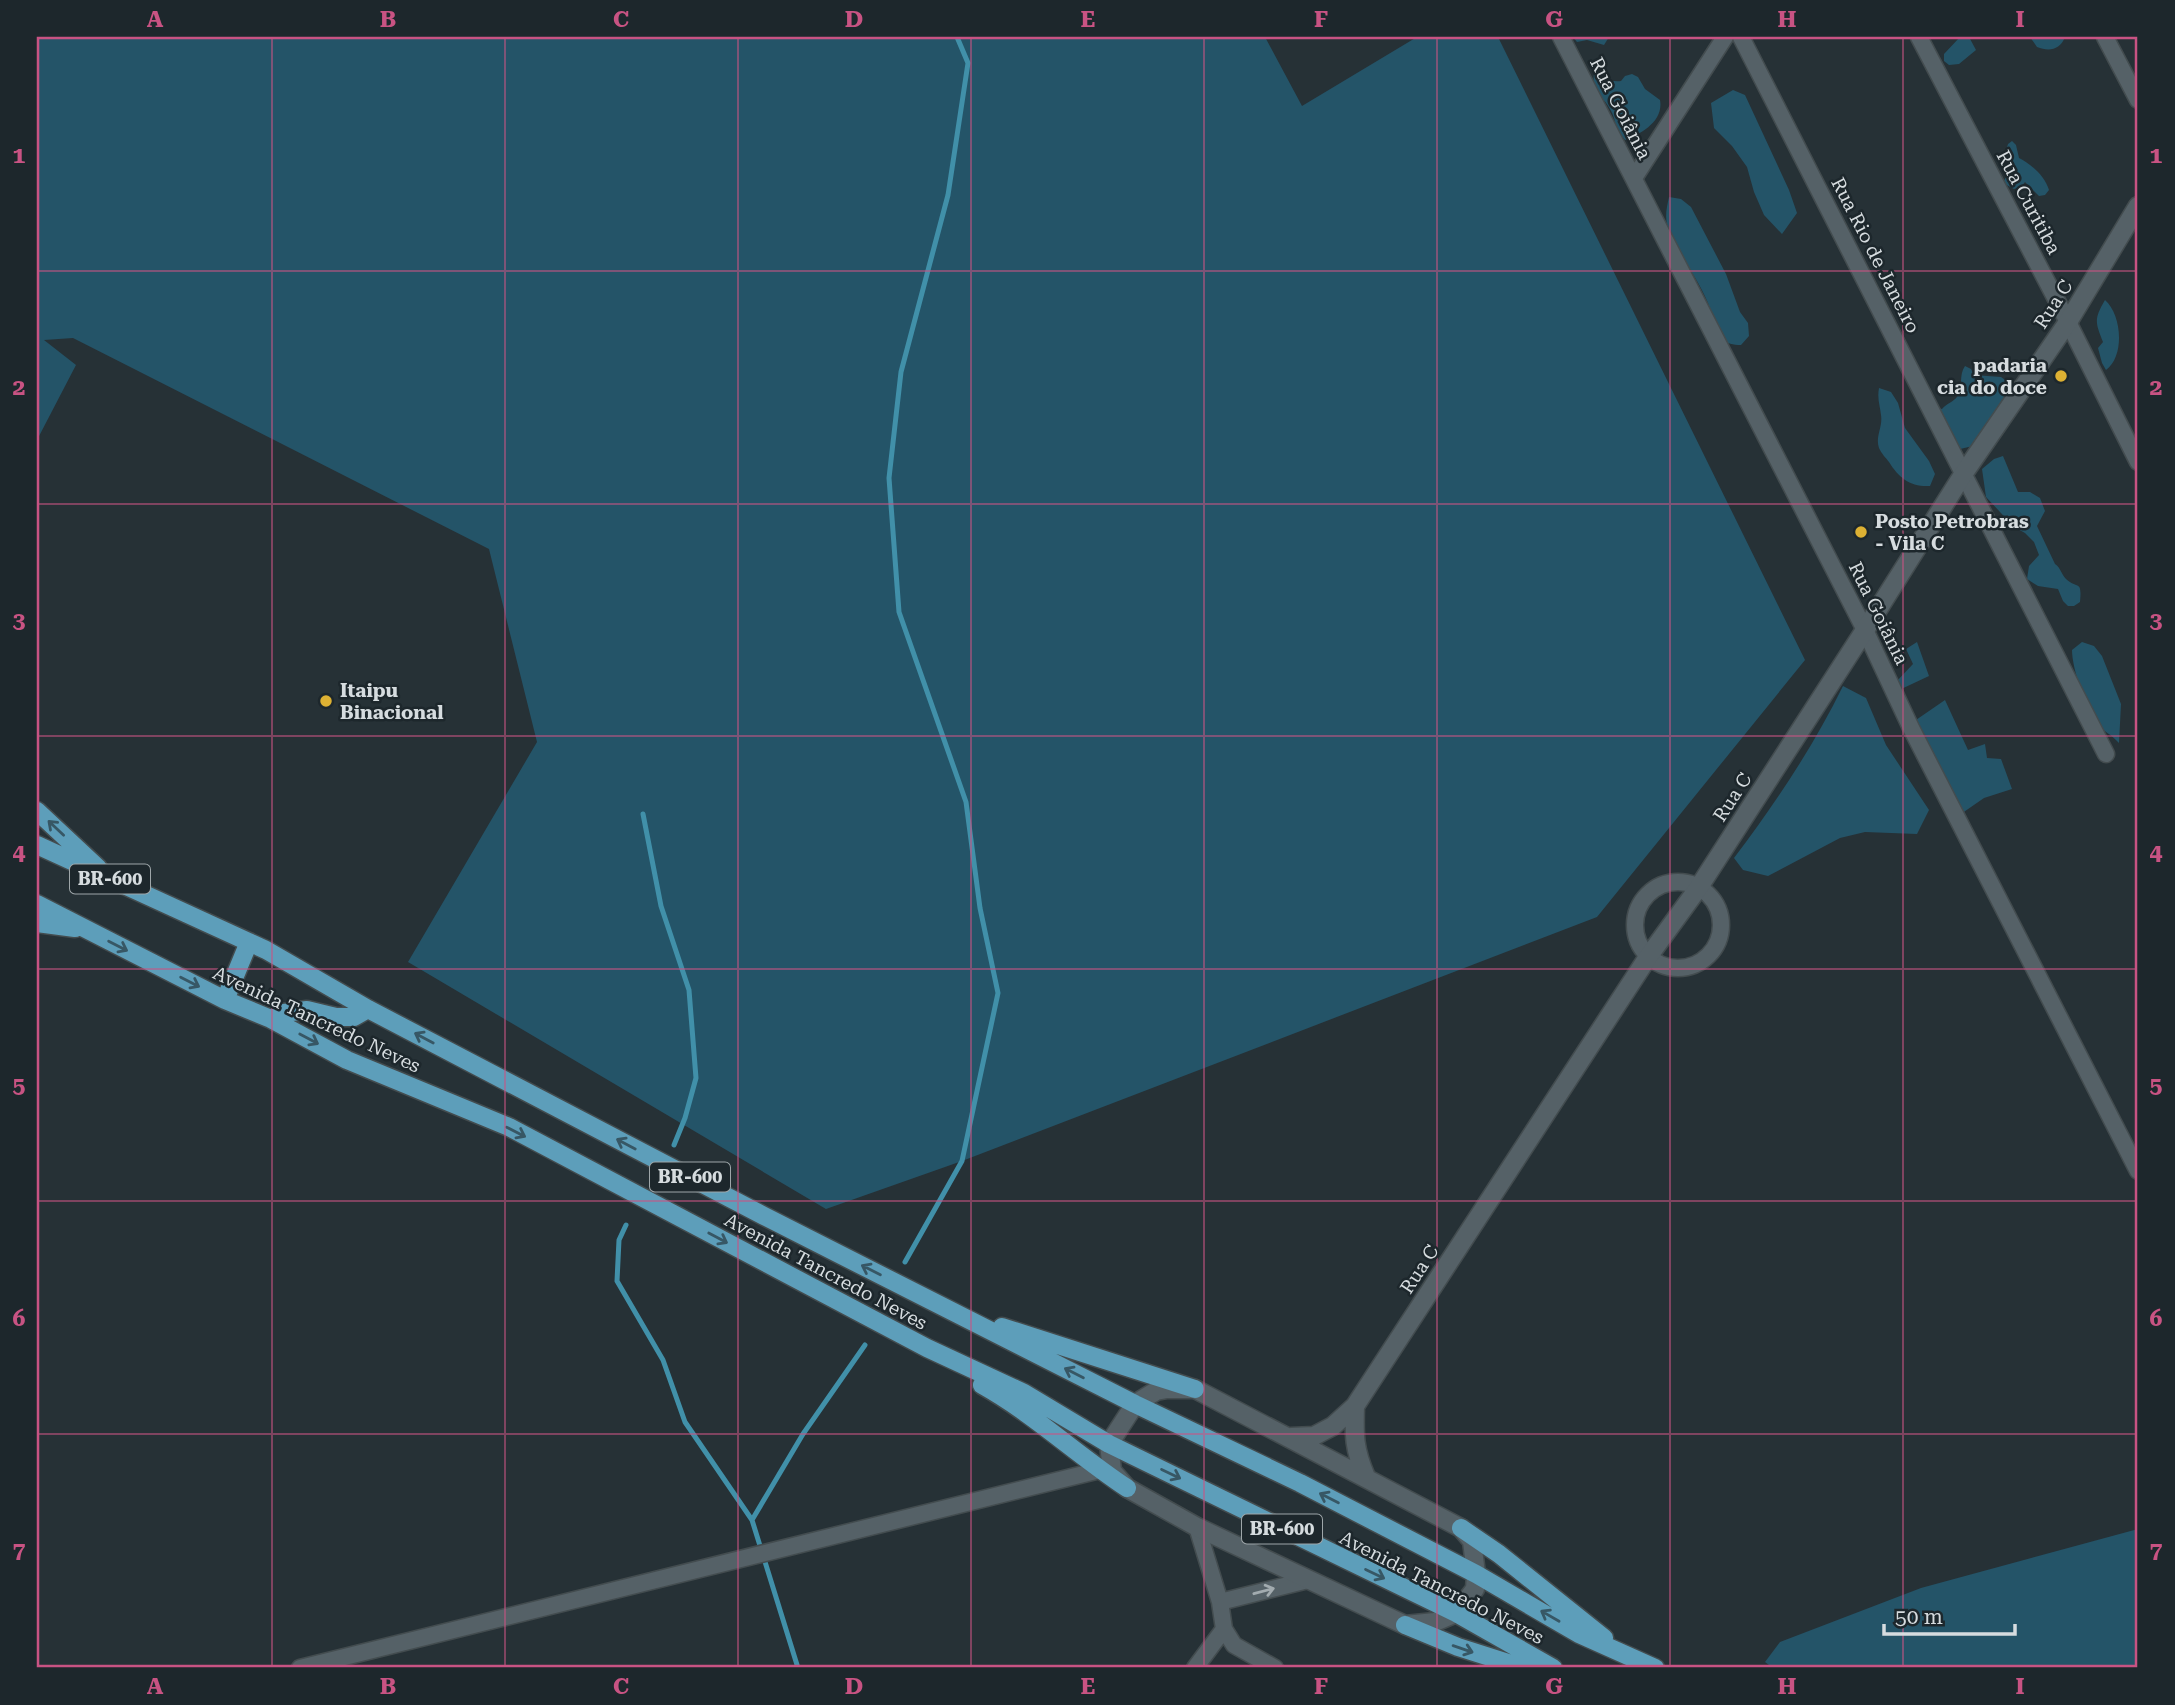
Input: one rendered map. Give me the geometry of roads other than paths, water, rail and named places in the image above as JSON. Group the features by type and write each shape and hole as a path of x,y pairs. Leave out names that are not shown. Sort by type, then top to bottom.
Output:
{"main road":[{"path":"37,811 111,880"},
{"name":"BR-600","path":"37,845 111,880"},
{"name":"Avenida Tancredo Neves","path":"111,880 249,942 368,1009 764,1216 1135,1404 1300,1483 1476,1574 1580,1633 1655,1668"},
{"name":"Avenida Tancredo Neves","path":"37,904 225,1000 271,1019 347,1060 509,1127 927,1348 1024,1393 1110,1444 1455,1613 1553,1668"},
{"path":"37,923 86,930"},
{"path":"225,1000 249,942"},
{"path":"271,1019 284,1013 307,1010 337,1017 354,1017 368,1009"},
{"path":"953,1311 1195,1389"},
{"path":"927,1348 964,1375 1031,1415 1127,1488"},
{"path":"1461,1528 1499,1554 1620,1651"},
{"path":"1405,1625 1458,1647 1524,1668"}],"street":[{"name":"Rua Goiânia","path":"1561,37 2138,1171"},
{"path":"1634,178 1725,37"},
{"name":"Rua Rio de Janeiro","path":"1741,37 2106,754"},
{"name":"Rua Curitiba","path":"1919,37 2138,462"},
{"path":"2105,37 2138,100"},
{"name":"Rua C","path":"1291,1437 1314,1436 1333,1426 1355,1406 1648,957 1699,887 1964,473 2068,322 2138,206"},
{"path":"1686,882 1699,887 1712,898 1720,917 1721,928 1714,947 1699,962 1679,968 1659,964 1648,957 1638,942 1634,921 1641,902 1656,887 1665,883 1686,882"},
{"path":"1195,1389 1461,1528 1472,1541 1475,1589 1455,1613 1435,1622 1405,1625 1197,1527 1127,1488 1112,1471 1110,1444 1135,1404 1156,1391 1195,1389"},
{"path":"1355,1406 1354,1441 1357,1457 1366,1477"},
{"path":"300,1668 1100,1470"},
{"path":"1197,1527 1220,1602 1224,1629 1234,1645 1275,1668"},
{"path":"1220,1602 1308,1580"},
{"path":"1195,1668 1224,1629"}],"waterway":[{"path":"905,1262 962,1161 998,993 980,908 966,802 899,612 889,478 901,372 948,195 968,63 957,37"},
{"path":"643,814 661,906 689,990 696,1078 674,1145"},
{"path":"626,1225 619,1240 617,1281 663,1360 685,1422 752,1520 798,1668"},
{"path":"752,1520 803,1434 865,1345"}],"place":[{"name":"padaria cia do doce","path":"2061,376"},
{"name":"Posto Petrobras - Vila C","path":"1861,532"},
{"name":"Itaipu Binacional","path":"326,701"}]}
